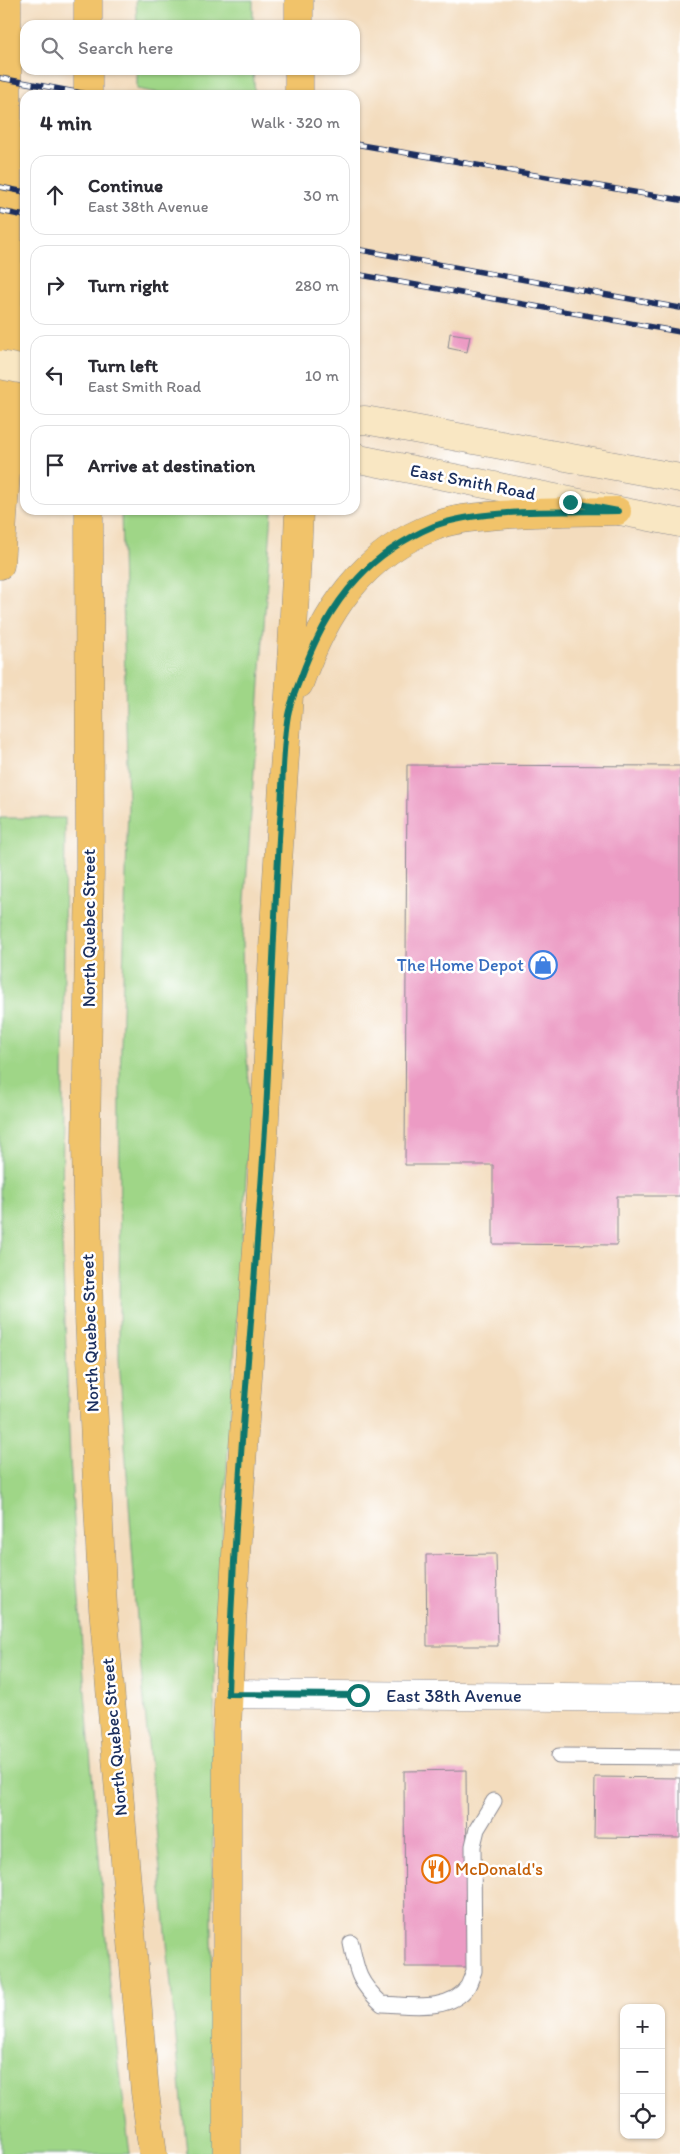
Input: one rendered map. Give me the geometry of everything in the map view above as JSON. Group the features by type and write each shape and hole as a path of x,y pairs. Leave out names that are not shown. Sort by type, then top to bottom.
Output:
{"main road":[{"path":"0,565 8,441 7,0"},
{"path":"88,0 88,20"},
{"path":"299,0 299,20"},
{"path":"88,75 88,90"},
{"path":"298,90 299,75"},
{"path":"288,713 310,652 323,625 339,600 381,556 411,537 437,525 468,518 508,514 618,511"},
{"name":"North Quebec Street","path":"89,515 90,867 86,1144 88,1316 103,1607 145,2092 153,2154"},
{"path":"227,2154 228,1694 236,1538 266,1108 272,958 299,515"}],"street":[{"path":"0,365 20,369"},
{"path":"360,420 680,478"},
{"name":"East Smith Road","path":"360,459 680,523"},
{"name":"East 38th Avenue","path":"228,1694 680,1698"}],"lane":[{"path":"559,1756 680,1757"},
{"path":"351,1943 357,1974 371,1994 382,2004 422,2005 447,2003 458,1996 468,1986 474,1971 473,1846 477,1829 494,1801"}],"green space":[{"path":"136,0 253,0 253,20 137,20"},
{"path":"137,75 253,75 255,90 142,90 137,89"},
{"path":"121,515 272,515 242,943 244,1025 251,1103 215,1649 212,1927 214,2154 187,2154 139,1648 119,1359 120,1081 128,807"},
{"path":"0,818 65,818 62,1239 70,1459 85,1692 111,1998 130,2154 0,2154"}],"building":[{"path":"450,333 470,336 467,352 448,348"},
{"name":"The Home Depot","path":"407,765 680,766 680,1196 617,1196 617,1245 493,1244 493,1165 405,1165"},
{"path":"496,1554 498,1646 427,1646 426,1555"},
{"path":"466,1770 468,1967 405,1967 404,1771"},
{"path":"595,1777 680,1778 680,1838 594,1837"}],"railway":[{"path":"0,78 65,90"},
{"path":"360,145 680,200"},
{"path":"0,187 20,191"},
{"path":"0,211 20,215"},
{"path":"360,250 680,308"},
{"path":"360,275 680,332"}],"place":[{"name":"The Home Depot","path":"543,965"},
{"name":"McDonald's","path":"436,1869"}],"route":[{"path":"358,1695 228,1694 236,1538 266,1108 272,958 288,713 310,652 323,625 339,600 381,556 411,537 437,525 468,518 508,514 618,511 570,502"}]}
